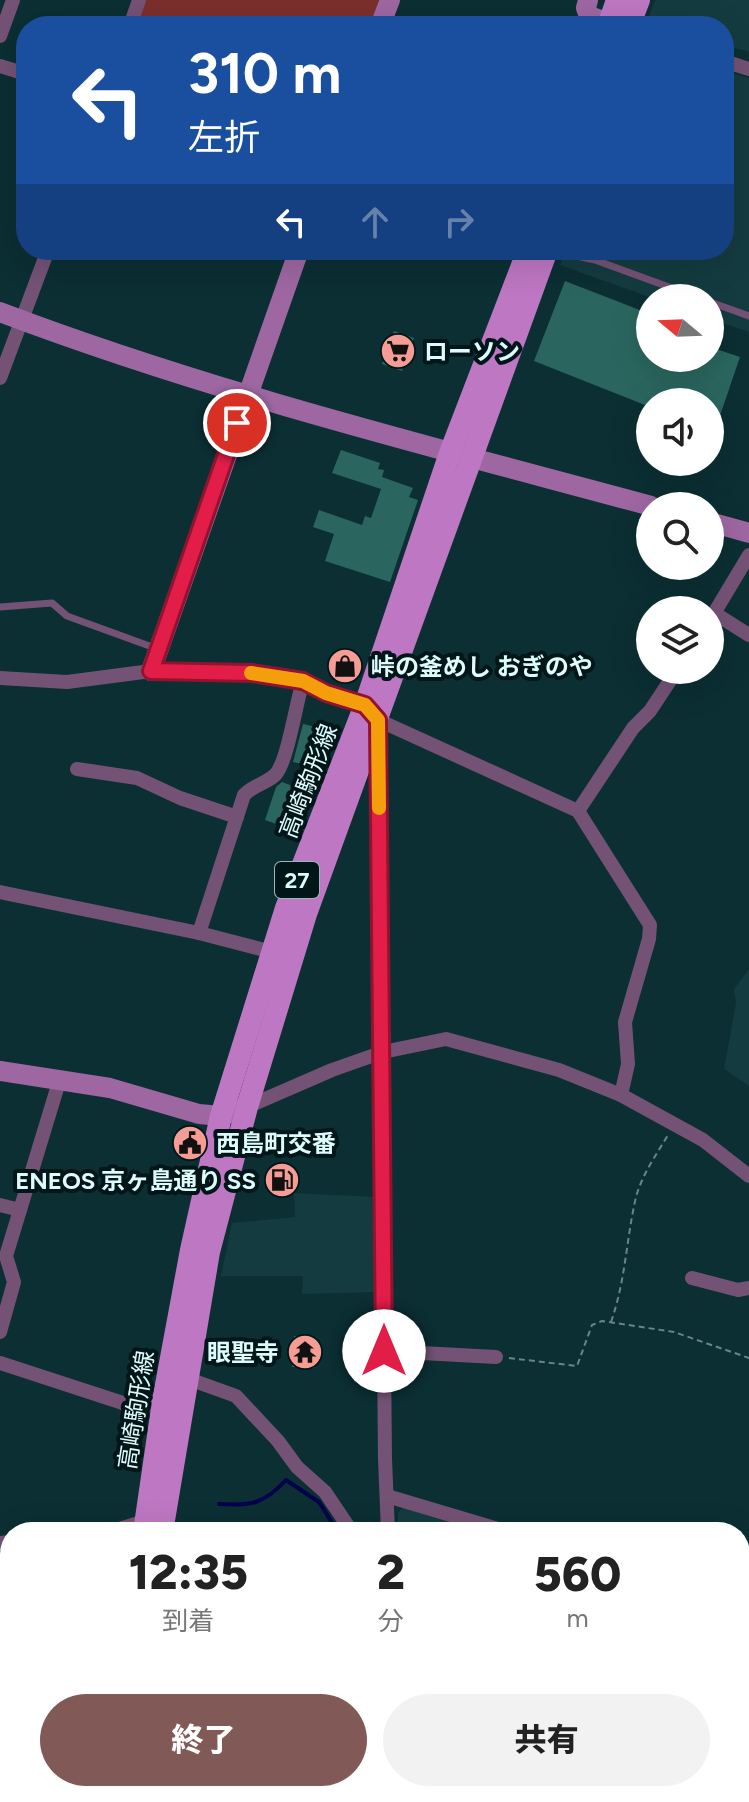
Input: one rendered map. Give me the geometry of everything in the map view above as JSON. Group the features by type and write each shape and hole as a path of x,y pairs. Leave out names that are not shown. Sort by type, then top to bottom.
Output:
{"main road":[{"path":"624,16 639,0"},
{"name":"高崎駒形線","path":"151,1522 186,1378 209,1252 247,1107 372,712 525,260"},
{"name":"高崎駒形線","path":"460,455 543,260"},
{"name":"高崎駒形線","path":"151,1522 163,1401 191,1250 221,1116 286,908 372,712"}],"street":[{"path":"0,36 13,0"},
{"path":"0,378 44,260"},
{"path":"151,671 295,260"},
{"path":"0,312 247,395 636,502"},
{"path":"724,526 749,533"},
{"path":"724,596 749,555"},
{"path":"724,622 749,635"},
{"path":"0,678 67,682 151,671 252,673 303,681 578,811 650,925 649,939 625,1022 628,1064 621,1095"},
{"path":"199,933 244,795 250,788 274,777 281,764 303,681"},
{"path":"578,811 633,728 650,711 668,684"},
{"path":"372,712 383,1052 388,1522"},
{"path":"77,769 137,778 180,798 237,817"},
{"path":"0,892 199,933 272,952"},
{"path":"0,1071 110,1088 199,1114 221,1116 383,1052 446,1039 559,1070 621,1095 703,1140 749,1176"},
{"path":"0,1332 14,1282 6,1256 59,1082"},
{"path":"0,1205 20,1210"},
{"path":"692,1278 738,1290 749,1288"},
{"path":"384,1351 496,1357"},
{"path":"0,1363 132,1406 163,1401"},
{"path":"186,1378 236,1396 278,1441 297,1467 325,1492 345,1522"},
{"path":"387,1496 474,1522"}],"lane":[{"path":"595,260 661,284"},
{"path":"724,307 749,316"},
{"path":"0,607 52,603 67,616 158,649"}],"path":[{"path":"611,1322 626,1268 636,1196 642,1179 674,1124"},
{"path":"496,1357 577,1366 592,1325 611,1322 674,1332 749,1358"}],"shaded area":[{"path":"144,0 381,0 375,16 138,16"},
{"path":"655,0 749,0 749,52 734,48 734,16 649,16"},
{"path":"734,74 749,78 749,332 724,324 724,284 636,284 636,292 560,265 562,260 734,260"},
{"path":"749,969 749,1086 724,1069 736,1003 734,989"},
{"path":"294,1193 377,1197 376,1292 302,1294 303,1276 221,1276 232,1223 295,1217"},
{"path":"403,1507 454,1522 398,1522 398,1513"}],"building":[{"path":"565,281 636,309 636,372 724,372 724,352 740,357 724,404 724,388 636,388 636,401 534,361"},
{"name":"ローソン","path":"394,331 414,338 402,371 382,364"},
{"path":"341,450 380,463 378,469 384,470 382,477 413,488 409,497 418,500 390,582 325,561 334,534 313,527 319,510 362,525 365,516 371,518 381,489 332,473"},
{"path":"303,724 316,727 307,765 293,762"},
{"path":"282,782 311,793 296,831 265,820 276,787"},
{"name":"眼聖寺","path":"294,1336 317,1338 315,1368 292,1367"}],"waterway":[{"path":"219,1504 256,1502 271,1494 286,1480 319,1502 332,1522"}],"slow traffic":[{"path":"251,673 303,681 326,693 365,705 378,720 379,808"}],"place":[{"name":"ローソン","path":"398,351"},
{"name":"峠の釜めし おぎのや","path":"345,666"},
{"name":"西島町交番","path":"190,1143"},
{"name":"ENEOS 京ヶ島通り SS","path":"282,1180"},
{"name":"眼聖寺","path":"305,1352"}],"route":[{"path":"237,423 151,671 252,673 303,681 326,693 365,705 378,720 384,1351"}]}
